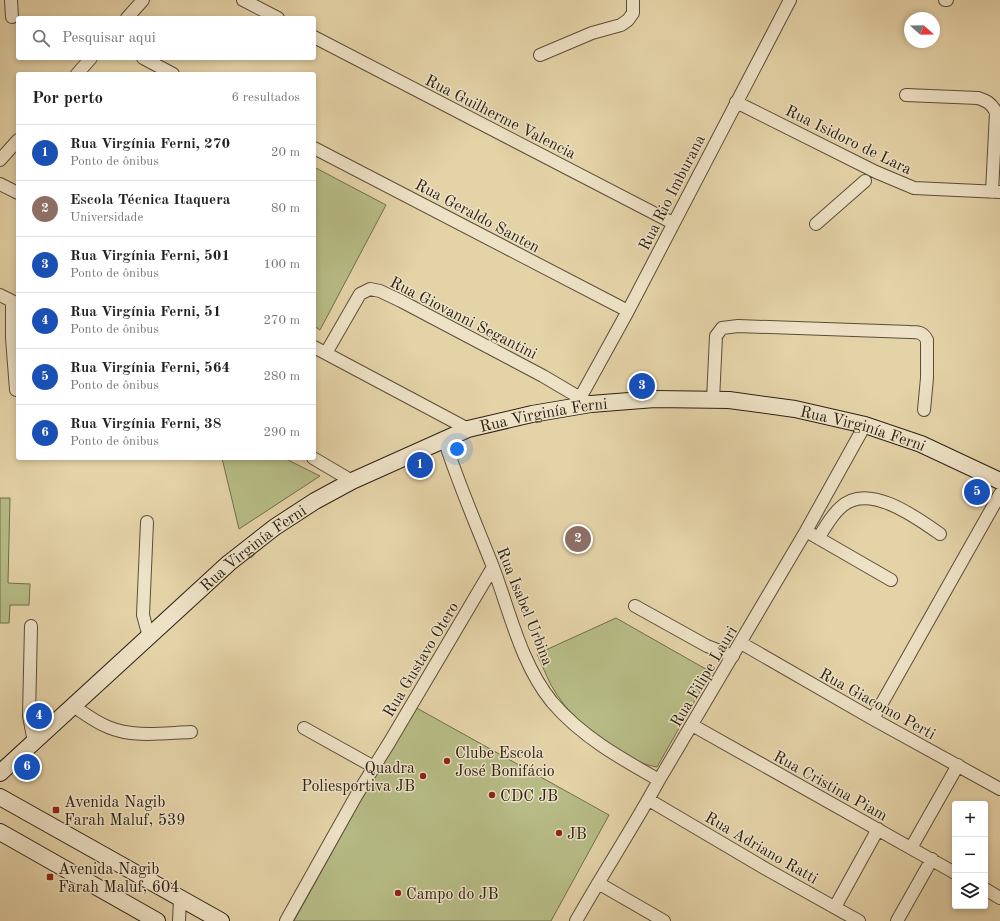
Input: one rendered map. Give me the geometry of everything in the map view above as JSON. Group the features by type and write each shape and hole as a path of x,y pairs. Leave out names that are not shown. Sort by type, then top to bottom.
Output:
{"street":[{"path":"11,0 12,17"},
{"path":"129,16 143,0"},
{"path":"243,0 274,16"},
{"path":"540,55 592,33 621,25 628,20 632,13 633,0"},
{"name":"Rua Rio Imburana","path":"586,401 628,311 790,0"},
{"name":"Rua Guilherme Valencia","path":"316,38 673,223"},
{"path":"79,72 89,60"},
{"path":"147,60 169,72"},
{"path":"906,95 978,98 987,101 992,105 996,112 996,192"},
{"name":"Rua Isidoro de Lara","path":"736,102 869,177 914,188 996,192"},
{"path":"0,160 16,142"},
{"name":"Rua Geraldo Santen","path":"316,149 628,311"},
{"path":"816,224 869,177"},
{"path":"0,184 16,192"},
{"name":"Rua Giovanni Segantini","path":"326,353 360,294 370,289 380,291 401,301 537,373 586,401"},
{"path":"0,295 15,303 12,338 16,390"},
{"path":"713,400 716,336 722,328 738,326 919,332 925,336 927,340 927,378 924,410"},
{"path":"316,348 468,429"},
{"name":"Rua Virginía Ferni","path":"0,773 229,563 275,527 352,481 468,429 586,401 656,399 729,400 795,409 865,425 921,444 1000,481"},
{"name":"Rua Filipe Lauri","path":"576,921 649,800 692,724 734,656 865,425"},
{"name":"Rua Isabel Urbina","path":"444,439 454,470 493,567 526,657 539,683 570,722 613,754 659,780"},
{"path":"316,460 352,481"},
{"path":"873,719 1000,494"},
{"path":"818,538 840,507 854,498 864,497 907,511 940,534"},
{"path":"147,522 143,615 149,637"},
{"path":"806,531 891,580"},
{"name":"Rua Gustavo Otero","path":"286,921 356,796 493,567"},
{"path":"635,606 707,646 734,656"},
{"path":"31,626 29,716 34,742"},
{"name":"Rua Giacomo Perti","path":"741,643 873,719 1000,789"},
{"path":"73,706 106,727 118,731 132,734 191,732"},
{"name":"Rua Cristina Piam","path":"692,724 952,871"},
{"path":"304,728 374,767"},
{"path":"911,848 958,765"},
{"path":"0,797 221,921"},
{"name":"Rua Adriano Ratti","path":"649,800 859,921"},
{"path":"835,907 878,829"},
{"path":"0,832 157,921"},
{"path":"897,921 932,859"},
{"path":"598,883 664,921"},
{"path":"988,892 1000,898"},
{"path":"179,921 180,898"}],"green space":[{"path":"316,168 386,205 320,330 316,327"},
{"path":"222,460 288,460 320,476 239,529"},
{"path":"0,498 10,498 8,583 30,584 29,605 10,605 9,623 0,623"},
{"path":"616,618 711,672 657,767 642,763 628,756 599,737 580,722 557,695 537,654"},
{"name":"Clube Escola José Bonifácio","path":"413,706 609,815 551,921 294,921"}],"place":[{"name":"Rua Virgínia Ferni, 501","path":"642,386"},
{"name":"Rua Virgínia Ferni, 270","path":"420,465"},
{"name":"Rua Virgínia Ferni, 564","path":"977,492"},
{"name":"Escola Técnica Itaquera","path":"578,539"},
{"name":"Rua Virgínia Ferni, 51","path":"39,716"},
{"name":"Clube Escola José Bonifácio","path":"447,761"},
{"name":"Rua Virgínia Ferni, 38","path":"27,767"},
{"name":"Quadra Poliesportiva JB","path":"423,776"},
{"name":"CDC JB","path":"492,795"},
{"name":"Avenida Nagib Farah Maluf, 539","path":"56,810"},
{"name":"JB","path":"559,833"},
{"name":"Avenida Nagib Farah Maluf, 604","path":"50,877"},
{"name":"Campo do JB","path":"398,893"}]}
